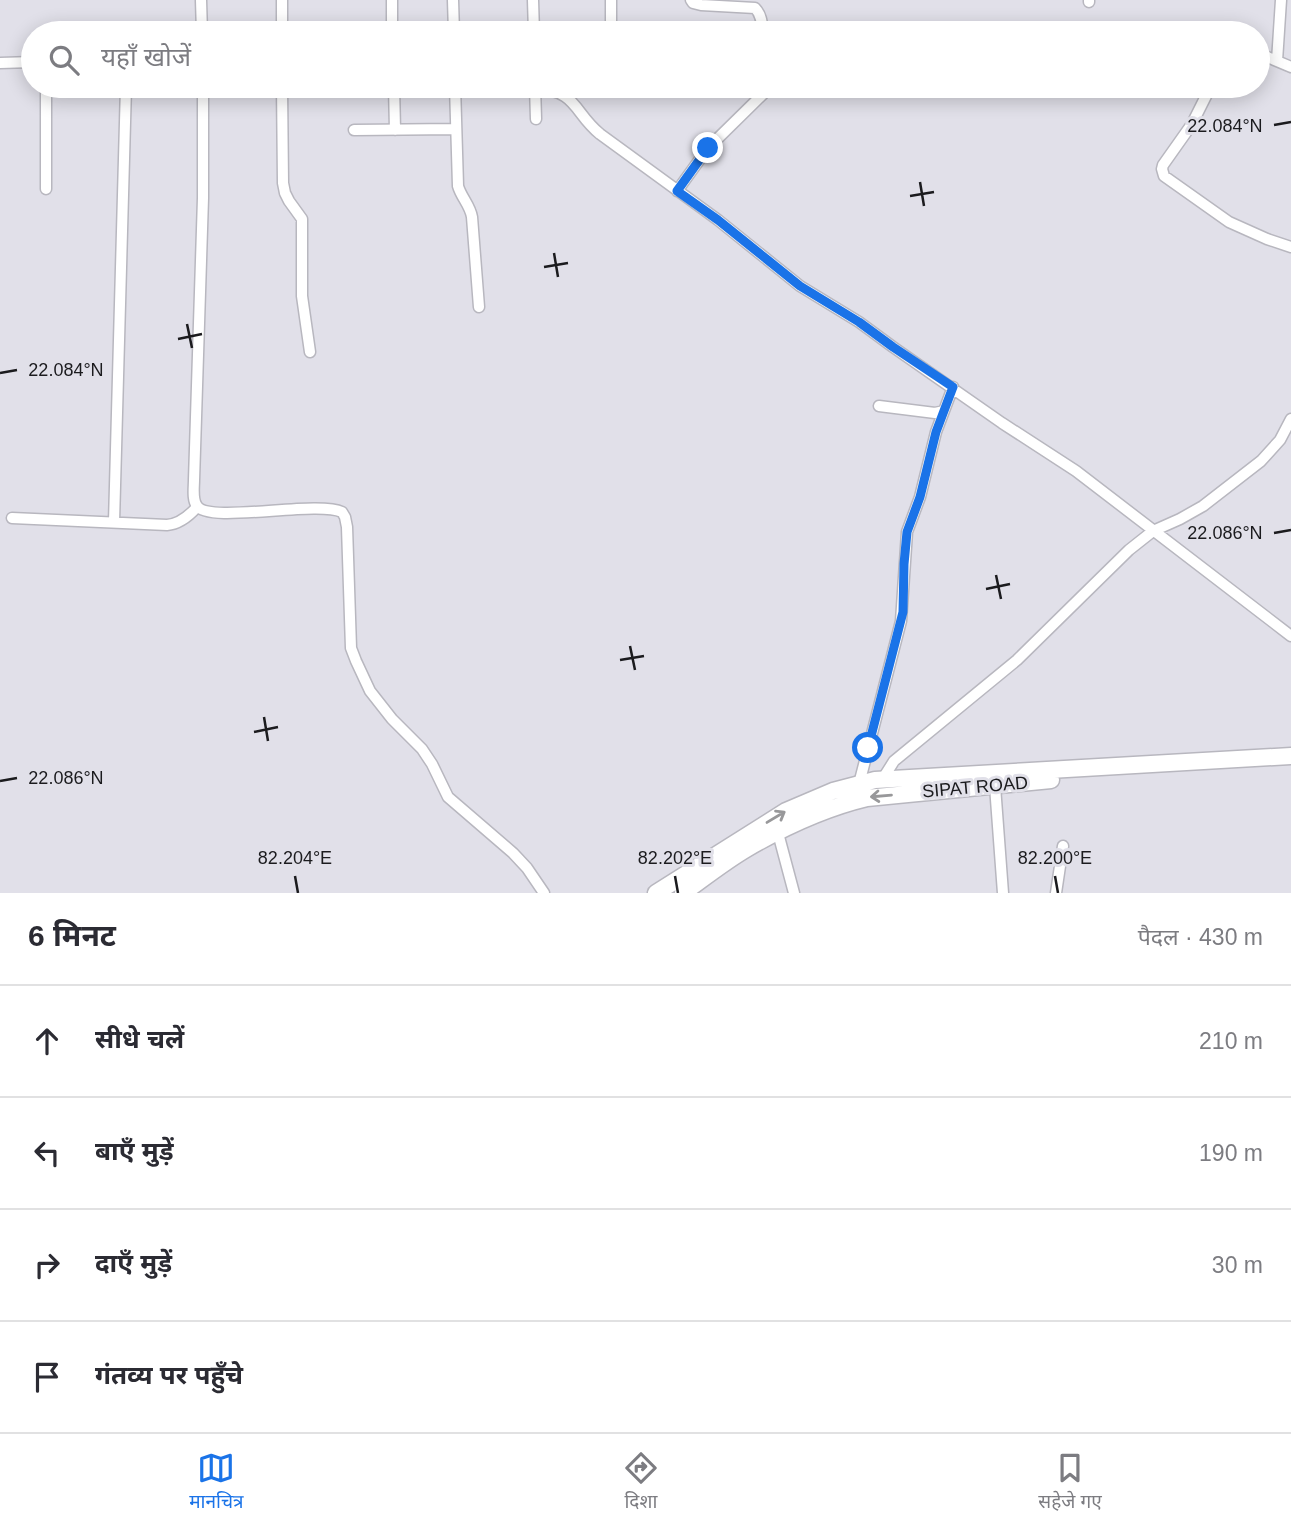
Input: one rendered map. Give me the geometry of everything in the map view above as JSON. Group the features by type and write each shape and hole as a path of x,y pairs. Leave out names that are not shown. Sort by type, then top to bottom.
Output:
{"highway":[{"path":"656,893 786,811 832,791 859,784 882,780 1291,756"},
{"name":"SIPAT ROAD","path":"683,893 746,849 839,805 867,798 1053,780 1291,765"}],"street":[{"path":"201,0 202,21"},
{"path":"282,0 282,21"},
{"path":"392,0 392,21"},
{"path":"453,0 454,21"},
{"path":"533,0 534,21"},
{"path":"611,0 611,21"},
{"path":"691,0 701,5 755,8 761,21"},
{"path":"1278,61 1281,0"},
{"path":"1270,58 1291,67"},
{"path":"0,62 21,62"},
{"path":"46,98 46,189"},
{"path":"114,522 126,98"},
{"path":"203,98 203,198 194,480 197,508 205,512 270,512 328,508 342,512 347,527 351,648 370,691 392,719 422,749 449,797 513,853 544,893"},
{"path":"282,98 282,173 285,193 302,219 302,296 310,352"},
{"path":"394,98 395,130"},
{"path":"455,98 458,186 471,209 479,307"},
{"path":"535,98 536,119"},
{"path":"568,98 594,129 718,220 800,286 859,322 1002,423 1076,471 1291,636"},
{"path":"677,191 708,148 759,98"},
{"path":"1205,98 1192,124 1163,165 1161,169 1164,176 1229,222 1258,236 1291,247"},
{"path":"354,130 456,129"},
{"path":"859,784 901,621 907,532 920,497 943,411 953,387"},
{"path":"879,406 943,411"},
{"path":"882,780 894,761 1017,660 1129,550 1153,531 1203,506 1261,461 1280,440 1291,419"},
{"path":"12,518 173,524 185,519 197,508"},
{"path":"995,786 1003,893"},
{"path":"778,833 794,893"},
{"path":"1056,893 1063,846"}],"route":[{"path":"708,148 677,191 718,220 800,286 859,322 953,387 936,432 920,497 907,532 903,612 868,748"}]}
